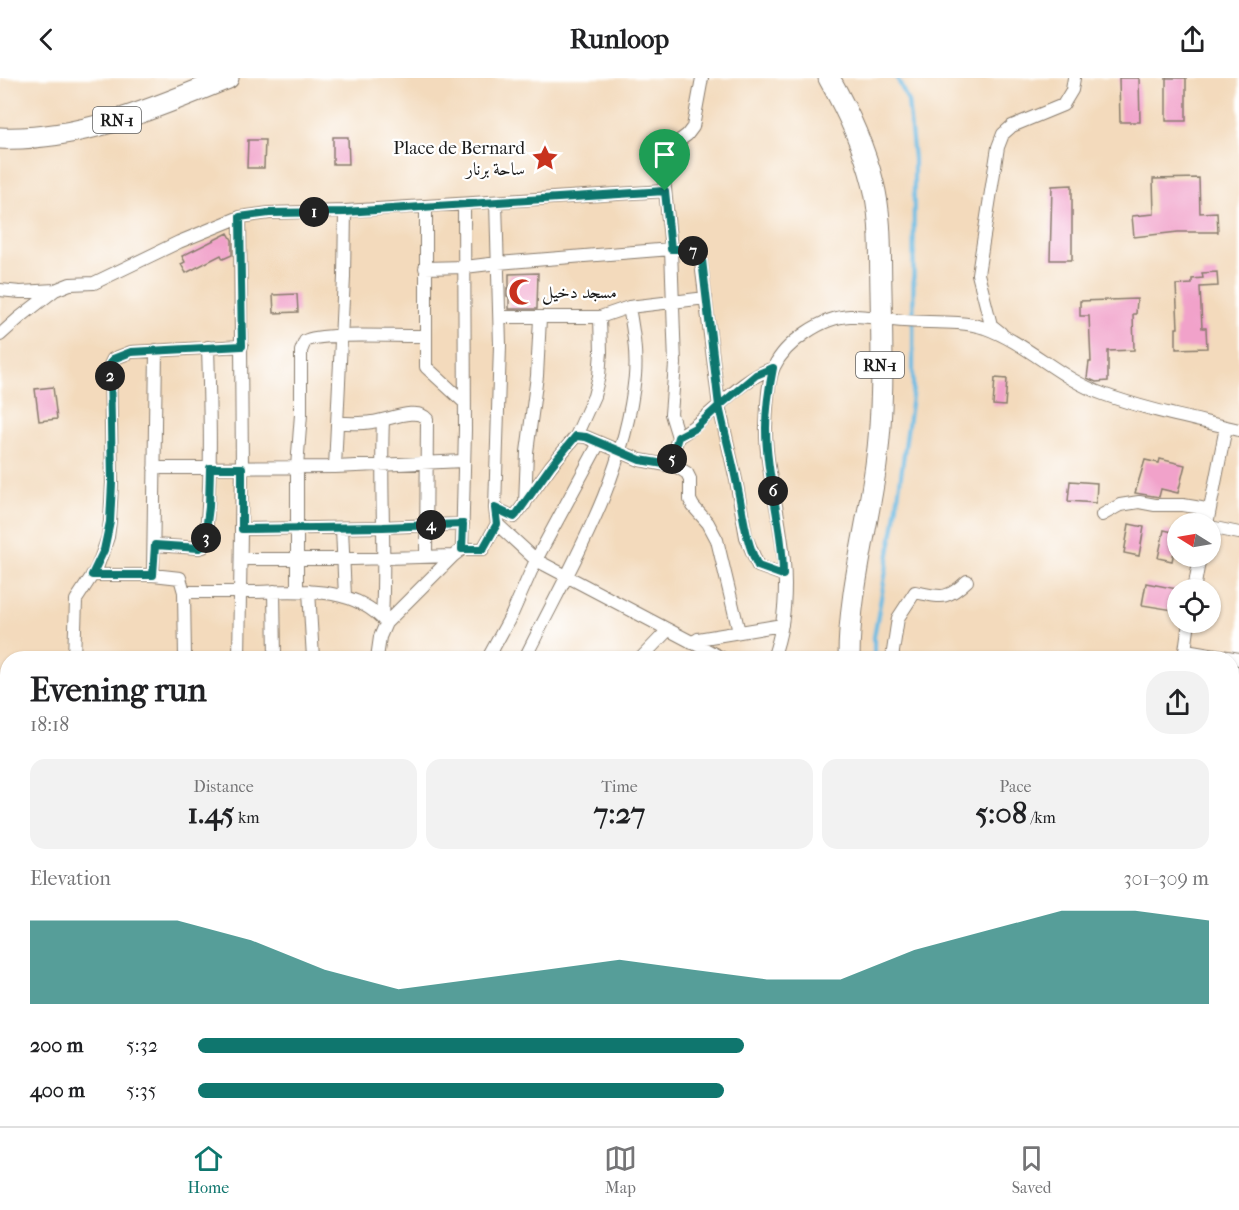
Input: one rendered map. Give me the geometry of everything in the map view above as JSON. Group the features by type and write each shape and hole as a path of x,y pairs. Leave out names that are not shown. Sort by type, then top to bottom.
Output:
{"highway":[{"name":"RN-1","path":"0,138 47,136 79,131 116,121 228,78"},
{"name":"RN-1","path":"829,78 855,132 873,183 878,209 885,319 877,456 854,594 850,651"}],"street":[{"path":"670,465 678,437 671,414 675,364 673,302 671,249 663,169 669,148 687,135 693,127 702,78"},
{"path":"1016,345 991,325 978,274 995,159 1003,134 1012,126 1063,105 1072,90 1074,78"},
{"path":"0,335 55,290 70,284 94,283 179,242 240,217 269,213 345,212 665,191"},
{"path":"242,559 426,557 483,549 497,524 495,508 500,317 496,202"},
{"path":"384,620 458,552 463,524 464,204"},
{"path":"426,206 426,367 464,402"},
{"path":"335,467 345,212"},
{"path":"239,651 242,559 240,217"},
{"path":"425,268 465,267 498,262 671,249 681,249 700,255 719,406 746,537 758,566 783,575"},
{"path":"0,290 20,292 55,290"},
{"path":"500,317 600,317 629,308 706,298"},
{"path":"529,651 604,500 619,452 631,405 635,374 635,350 629,308"},
{"path":"774,651 784,610 783,549 771,480 766,428 768,401 773,368 810,328 848,316 985,328 1078,384 1140,406 1239,430"},
{"path":"495,508 514,517 576,436 594,396 599,376 600,317"},
{"path":"525,505 527,452 537,376 540,318"},
{"path":"312,651 298,559 297,467 302,346 310,338 425,336"},
{"path":"74,651 74,608 104,550 110,522 112,483 110,365 113,359 119,355 156,350 242,346"},
{"path":"155,545 199,548 204,546 209,507 210,468 208,347"},
{"path":"153,575 156,350"},
{"path":"678,437 695,428 756,375 773,368"},
{"path":"338,423 370,423 397,416 419,414 424,415 427,419 426,557"},
{"path":"378,651 384,620 381,465 383,420"},
{"path":"1207,513 1226,427"},
{"path":"576,436 586,437 640,460 670,465 683,469 687,473 690,478 690,500 708,523 717,540 739,632"},
{"path":"492,651 512,614 536,560 599,443"},
{"path":"154,468 335,467 463,461"},
{"path":"1102,515 1120,505 1139,502 1201,508 1202,513"},
{"path":"242,529 463,524"},
{"path":"497,524 536,560 708,651"},
{"path":"342,528 345,597"},
{"path":"1221,529 1239,533"},
{"path":"92,575 153,575 180,578 184,592 185,651"},
{"path":"893,651 898,618 915,592 941,597 954,593 967,581"},
{"path":"274,591 274,651"},
{"path":"184,592 303,591 345,597 358,602 384,620"},
{"path":"692,643 698,639 782,625"},
{"path":"648,651 668,630"},
{"path":"1185,651 1188,633"}],"building":[{"path":"1119,78 1139,78 1140,122 1120,122"},
{"path":"1166,78 1186,78 1186,121 1166,121"},
{"path":"333,137 348,137 349,164 333,164"},
{"path":"248,140 265,140 264,168 247,168"},
{"path":"1199,178 1200,213 1217,212 1218,232 1178,232 1134,237 1132,216 1154,214 1153,179"},
{"path":"1072,185 1072,260 1050,260 1052,186"},
{"path":"228,233 232,240 232,255 223,259 221,255 186,273 181,264 185,262 182,256"},
{"path":"1217,272 1218,286 1200,287 1202,328 1206,328 1207,348 1176,349 1176,328 1178,328 1176,285 1192,284 1192,279 1203,278 1202,273"},
{"name":"مسجد دخيل","path":"538,273 537,309 509,309 507,288 509,288 509,274"},
{"path":"297,294 298,312 274,313 273,295"},
{"path":"1137,299 1136,314 1133,314 1134,350 1108,351 1108,381 1096,382 1087,378 1089,362 1091,362 1089,316 1080,316 1080,301"},
{"path":"995,378 1007,379 1005,406 993,405"},
{"path":"53,387 57,419 39,421 35,389"},
{"path":"1160,459 1185,465 1178,493 1161,489 1159,497 1135,493 1145,460 1159,463"},
{"path":"1070,481 1097,483 1096,503 1068,501"},
{"path":"1129,524 1144,527 1139,556 1124,553"},
{"path":"1164,530 1167,531 1167,560 1158,558"},
{"path":"1146,583 1167,587 1167,609 1142,605"}],"waterway":[{"path":"874,651 874,637 894,526 913,389 914,159 908,101 897,78"}],"place":[{"name":"Place de Bernard ساحة برنار","path":"545,158"},
{"name":"مسجد دخيل","path":"522,292"}],"route":[{"path":"665,191 345,212 269,213 240,217 242,346 131,352 119,355 110,365 112,483 110,522 104,550 92,575 153,575 155,545 203,547 209,507 210,468 242,468 242,529 463,524 462,549 483,549 497,524 495,508 514,517 576,436 586,437 640,460 670,465 678,437 695,428 719,406 746,537 752,555 758,566 783,575 783,549 771,480 766,428 773,368 756,375 719,406 702,260 700,255 694,252 671,249 665,191"}]}
